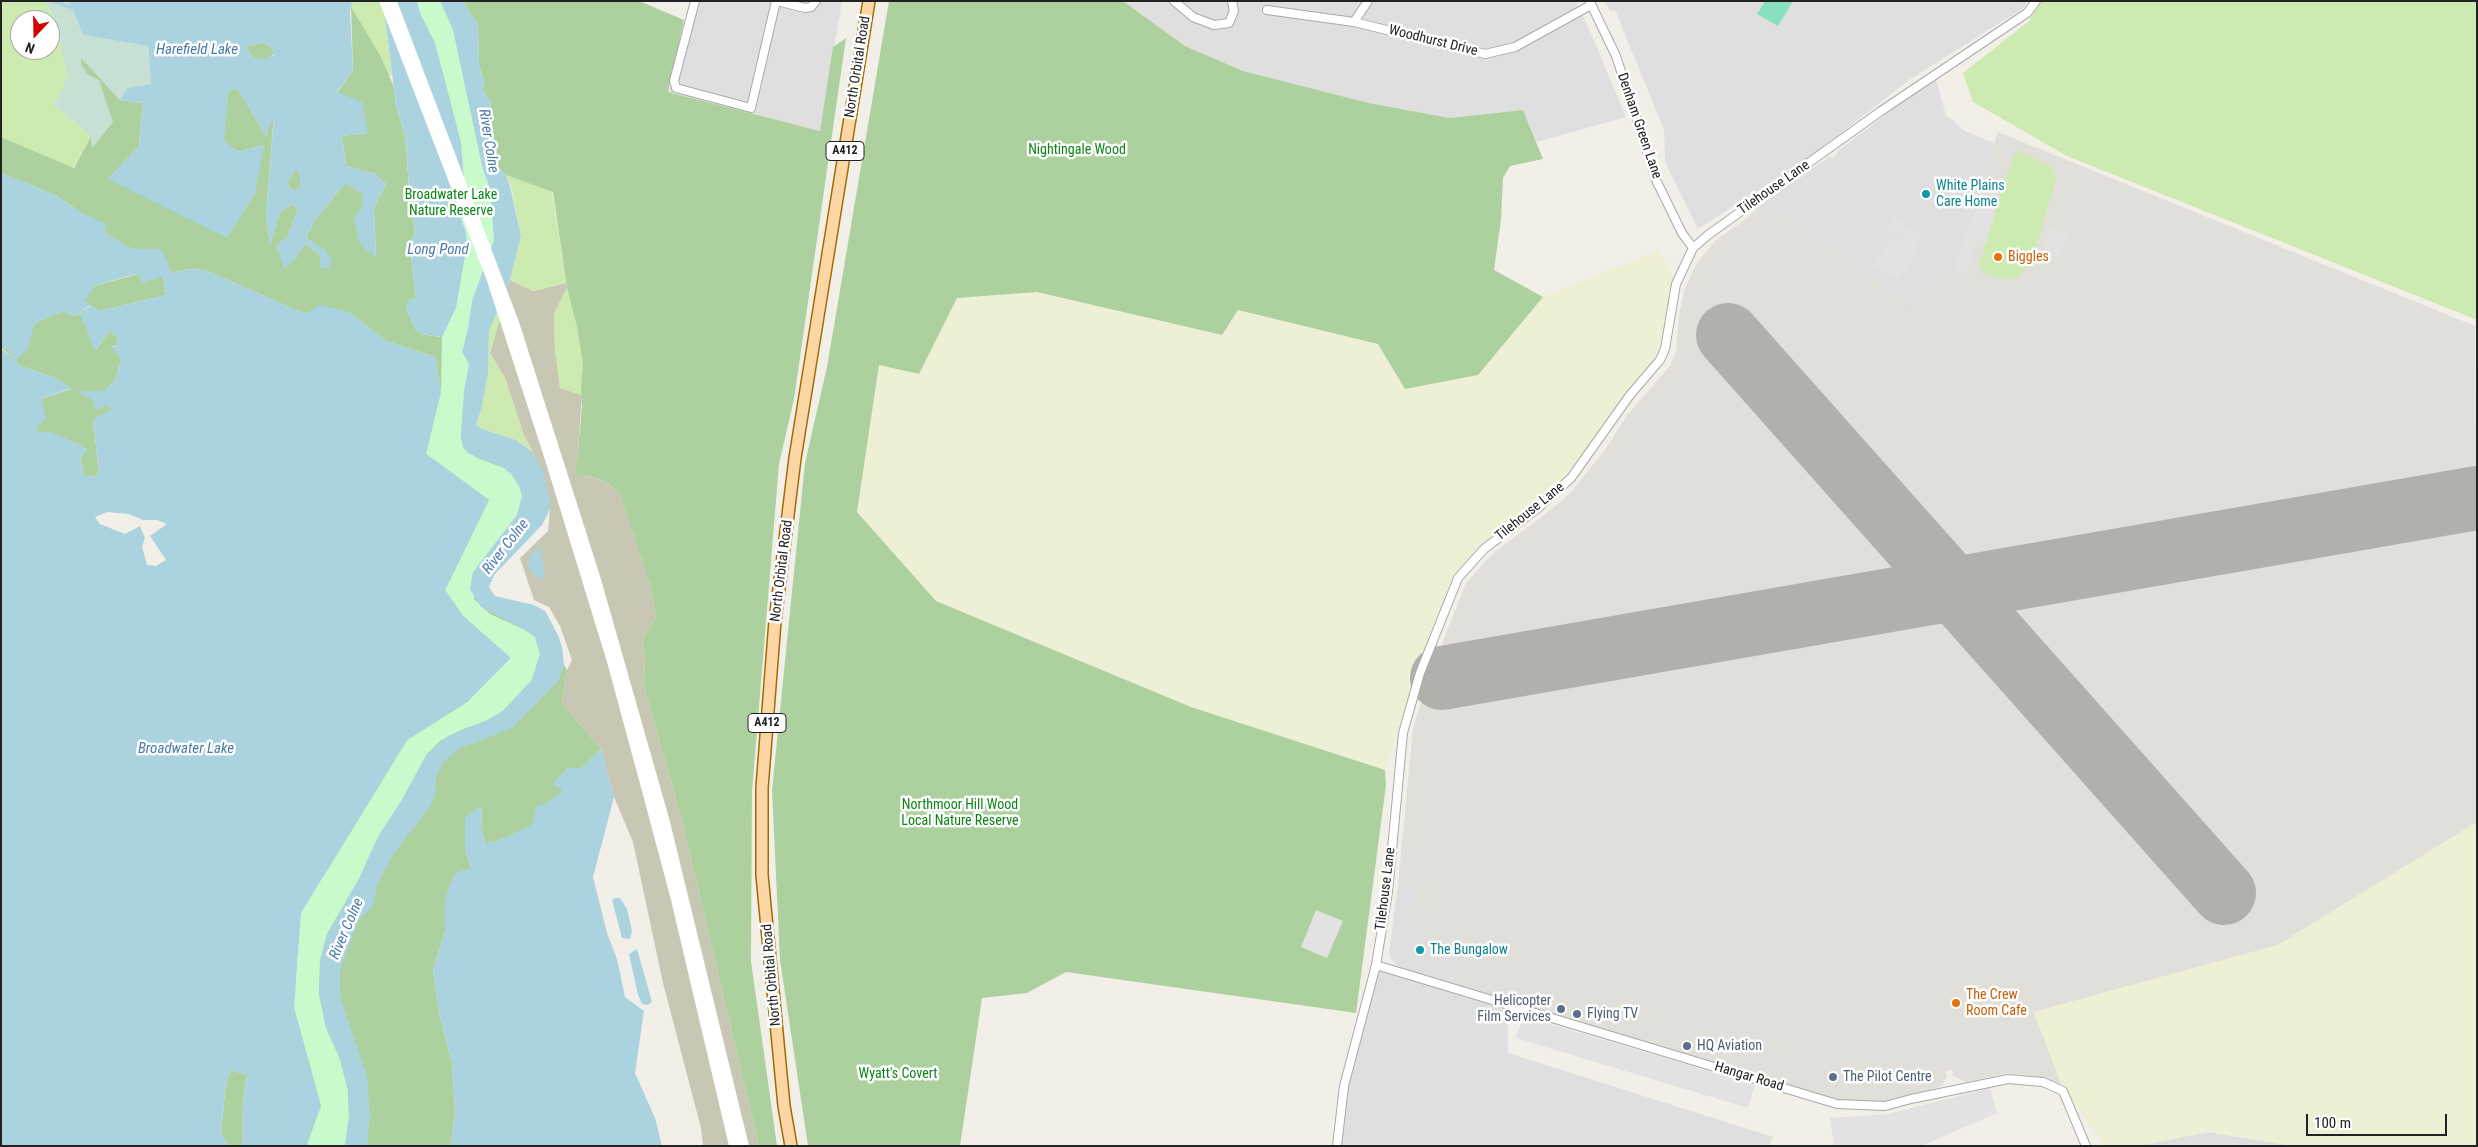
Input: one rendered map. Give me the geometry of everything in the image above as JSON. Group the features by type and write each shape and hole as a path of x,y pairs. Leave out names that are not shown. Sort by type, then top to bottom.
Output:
{"main road":[{"name":"North Orbital Road","path":"791,1146 784,1106 762,875 762,788 775,621 795,458 868,1"}],"street":[{"path":"695,1 674,81 676,88 751,108 776,1 805,8 811,7 816,1"},
{"path":"1174,1 1194,17 1214,25 1229,23 1234,12 1232,1"},
{"path":"1354,22 1368,1"},
{"name":"Tilehouse Lane","path":"1337,1146 1344,1086 1376,965 1388,892 1403,733 1411,701 1451,591 1466,567 1484,549 1545,502 1571,478 1630,394 1660,360 1665,349 1671,301 1676,284 1693,248 1708,235 1881,111 2027,14 2036,1"},
{"name":"Woodhurst Drive","path":"1267,10 1354,22 1485,54 1515,47 1590,3"},
{"name":"Denham Green Lane","path":"1590,3 1616,56 1657,182 1682,233 1693,248"},
{"name":"Hangar Road","path":"1376,965 1837,1104 1885,1106 2008,1079 2043,1082 2062,1091 2086,1146"}],"shaded area":[{"path":"44,1 69,1 83,35 148,46 151,84 127,88 120,100 81,58 81,65 87,74 99,80 113,122 92,148 91,136 54,105 68,76 60,43 60,10 50,10"},
{"path":"692,1 842,1 820,131 668,92 679,59"},
{"path":"1123,1 1576,1 1626,117 1537,142 1523,110 1450,118 1369,103 1243,71 1185,46"},
{"path":"1604,1 2028,1 2022,9 1909,80 1806,160 1698,229 1665,162 1664,130 1615,10 1610,11"},
{"path":"1936,80 1946,115 1965,131 1994,143 1952,266 1910,309 1847,257 1761,204 1829,157 1834,158 1838,151 1922,87"},
{"path":"1998,132 2475,326 2477,822 2278,945 2034,1012 2061,1084 2036,1076 2008,1073 1966,1082 1953,1076 1952,1069 1945,1072 1947,1077 1942,1086 1890,1102 1842,1102 1451,983 1457,963 1409,924 1417,888 1398,884 1413,728 1430,674 1466,583 1492,554 1552,509 1570,493 1605,450 1627,415 1670,366 1676,351 1684,290 1697,263 1717,239 1746,219 1761,204 1847,257 1910,308 1952,266"},
{"path":"1980,191 1999,198 1986,243 1977,240 1967,273 1954,270"},
{"path":"1895,217 1924,239 1914,248 1919,253 1896,280 1873,264 1891,239 1898,244 1905,235 1898,229 1892,236 1885,230"},
{"path":"2048,227 2069,236 2058,260 2043,254 2048,237 2045,235"},
{"path":"1658,251 1674,278 1659,356 1552,492 1476,551 1453,579 1420,663 1385,770 1191,707 936,601 857,512 879,365 919,373 957,298 1037,292 1222,335 1238,310 1378,344 1478,375 1543,297"},
{"path":"510,280 533,291 566,283 567,288 554,314 555,349 560,388 582,395 577,461 580,477 590,476 608,483 620,494 650,585 656,617 642,641 645,655 644,686 681,817 759,1146 703,1146 701,1128 663,983 633,842 614,797 601,749 562,703 567,670 572,660 560,626 549,607 534,600 520,558 548,531 550,509 533,452 524,436 505,378 490,353 496,332 499,303"},
{"path":"2477,822 2477,1146 2294,1146 2208,1132 2137,1146 2104,1146 2061,1084 2034,1012 2278,945"},
{"path":"1398,884 1417,888 1409,924 1457,963 1451,983 1407,970 1397,965 1391,959 1389,953"},
{"path":"1316,910 1343,921 1327,958 1301,947"},
{"path":"1379,970 1508,1010 1508,1053 1773,1137 1769,1146 1337,1146 1360,1029"},
{"path":"1523,1016 1755,1085 1748,1108 1516,1038"},
{"path":"1990,1088 1997,1113 1921,1146 1834,1146 1830,1118 1888,1114"},
{"path":"2208,1132 2294,1146 2137,1146"}],"green space":[{"path":"1,1 44,1 50,10 10,10 10,60 60,60 60,43 68,76 54,105 91,136 73,168 1,137"},
{"path":"353,1 383,1 392,75 388,76 380,55 351,7"},
{"name":"Broadwater Lake Nature Reserve","path":"383,1 440,1 453,30 482,166 490,189 494,240 472,301 462,352 469,364 464,390 461,438 475,457 504,468 511,474 519,486 522,496 517,515 473,572 474,599 490,614 525,630 535,637 540,654 532,680 503,711 488,720 461,730 440,741 427,754 402,800 378,837 359,879 327,934 320,961 319,994 326,1027 340,1059 348,1090 349,1117 345,1146 308,1146 308,1141 321,1106 294,1008 301,913 407,740 467,702 510,658 463,616 445,590 489,500 426,454 441,392 442,337 421,334 414,328 406,307 409,300 416,299 410,247 415,232 409,190 406,139 396,105"},
{"path":"463,1 639,1 684,20 668,92 820,131 833,47 846,38 794,399 779,464 752,791 751,961 777,1146 759,1146 681,817 644,686 645,655 642,641 656,617 650,585 620,494 608,483 590,476 580,477 576,472 582,406 583,365 577,327 567,288 553,192 506,175 497,166 489,116 491,103 483,91 484,81 479,65 478,26"},
{"path":"889,1 1123,1 1185,46 1243,71 1369,103 1450,118 1523,110 1543,159 1510,166 1503,178 1501,219 1494,270 1543,297 1478,375 1405,389 1378,344 1238,310 1222,335 1037,292 957,298 919,374 879,365 857,512 936,601 1191,707 1385,770 1386,785 1356,1013 1066,972 1027,993 982,998 960,1146 808,1146 780,960 772,790 805,463 827,367"},
{"path":"1765,1 1793,1 1778,26 1757,14"},
{"path":"2041,1 2477,1 2477,320 2067,156 1973,102 1963,73 2029,21"},
{"path":"351,7 380,55 394,87 396,105 406,139 409,190 415,232 410,247 421,334 442,337 462,407 504,468 470,581 564,665 567,670 562,703 601,749 582,768 568,768 553,784 564,790 549,802 537,807 533,825 498,841 486,844 481,829 482,806 465,849 471,868 445,899 445,931 433,970 440,1016 452,1063 455,1111 451,1146 308,1146 294,1008 441,392 435,357 386,341 350,313 305,314 205,270 190,269 171,273 161,249 132,249 105,233 57,196 1,173 1,137 74,168 91,136 93,147 87,74 81,65 81,57 120,100 143,103 139,146 108,179 259,165 264,145 238,152 223,141 228,91 237,88 266,136 274,113 266,218 270,244 280,212 292,204 298,209 288,236 276,246 296,258 305,244 320,255 321,260 325,250 306,238 315,220 345,183 362,193 362,207 376,258 374,208 386,184 375,174 346,166 342,136 367,133 337,93 353,70"},
{"path":"263,42 271,47 274,54 265,60 253,58 246,47"},
{"path":"2017,150 2051,167 2056,174 2056,180 2030,266 2014,279 2000,278 1985,274 1979,266 1999,198"},
{"path":"295,171 298,171 300,175 300,188 292,191 287,181"},
{"path":"506,175 552,191 566,283 533,291 510,280 521,236 511,186"},
{"path":"138,274 163,276 166,295 101,311 96,350 109,331 118,337 117,345 112,346 121,359 116,378 105,391 77,391 107,404 113,409 93,420 99,473 93,477 84,476 80,459 87,449 36,432 41,399 71,389 53,377 18,365 15,358 1,348 8,349 17,359 35,323 63,311 75,316 91,306 84,301 94,286"},
{"path":"567,288 577,327 583,365 582,395 560,388 555,349 554,314"},
{"path":"499,303 503,309 490,353 505,378 524,436 533,452 516,440 482,429 476,425 482,406 488,373 489,331"},
{"path":"231,1070 247,1075 243,1101 242,1146 228,1146 221,1133 226,1083"}],"water":[{"name":"Harefield Lake","path":"69,1 353,1 350,12 353,70 337,92 362,102 368,133 342,136 346,166 375,174 386,184 374,208 376,258 360,244 354,219 362,207 362,193 345,183 315,220 306,238 325,250 332,260 328,269 320,268 320,255 305,244 296,258 284,268 276,246 288,236 298,209 292,204 280,212 270,245 266,218 274,116 266,136 237,88 228,91 224,141 238,152 264,145 255,194 227,238 108,179 139,146 143,103 120,100 127,88 151,84 148,46 83,35","holes":["263,42 271,47 274,55 265,59 253,58 246,47","295,171 298,171 300,175 300,188 292,191 287,181"]},
{"name":"Long Pond","path":"383,1 417,1 420,13 435,43 461,142 467,217 461,219 466,232 467,245 456,308 442,337 421,334 414,328 406,307 409,300 416,299 410,247 415,232 409,190 406,139 396,105"},
{"name":"River Colne","path":"440,1 463,1 478,26 479,65 484,81 483,91 491,103 489,116 497,166 506,175 510,186 521,236 510,280 489,331 488,373 482,406 476,425 482,429 516,440 533,452 544,474 550,500 550,509 542,525 494,575 489,587 495,596 534,605 545,611 558,635 562,647 564,665 559,680 512,728 459,749 444,761 436,778 435,795 431,805 392,856 377,885 373,906 358,921 340,972 340,984 341,1000 367,1076 370,1115 367,1146 345,1146 349,1117 348,1090 340,1059 326,1028 319,994 320,961 327,934 359,879 378,837 402,800 427,754 448,736 488,720 503,711 532,680 540,654 535,637 481,607 470,589 473,572 517,515 522,496 519,486 511,474 504,468 468,453 463,447 461,438 464,390 469,364 462,352 472,301 494,240 490,189 482,166 453,30"},
{"name":"Broadwater Lake","path":"1,173 57,196 80,212 106,224 105,233 132,249 162,249 171,273 190,269 205,270 305,314 320,305 349,312 386,341 435,357 441,392 426,454 489,500 445,590 463,616 511,658 467,702 407,740 301,913 294,1008 321,1106 308,1140 308,1146 242,1146 243,1101 247,1075 231,1070 226,1083 221,1133 228,1146 1,1146 1,349 15,358 18,365 53,377 72,388 41,399 46,419 37,426 36,432 50,432 79,444 87,450 80,459 84,476 93,477 99,473 93,419 113,409 107,404 96,411 93,400 76,391 105,391 116,378 121,359 111,347 117,345 118,337 109,331 95,351 80,314 92,306 101,311 166,295 163,276 143,283 138,274 94,286 85,301 91,305 75,316 63,311 35,323 27,350 17,359 8,349 1,348","holes":["107,512 129,514 143,520 157,520 167,524 150,536 166,560 156,566 147,565 142,547 145,538 140,526 125,534 100,524 95,517"]},
{"path":"540,547 545,574 539,580 529,568 529,556"},
{"path":"601,749 614,797 593,877 607,933 617,959 625,997 644,1011 635,1073 655,1118 662,1146 451,1146 455,1111 452,1063 440,1016 433,970 445,931 445,899 455,873 471,868 465,849 465,817 482,806 481,829 486,844 498,841 532,825 537,806 549,802 563,790 552,784 568,768 582,768"},
{"path":"620,898 627,909 632,931 630,939 622,938 612,900"},
{"path":"637,949 652,1002 648,1005 642,1004 638,995 629,954"}],"pier":[{"path":"379,1 397,1 519,322 600,576 669,818 749,1146 729,1146 671,900 607,662 546,463 486,278"}],"waterway":[{"path":"52,1 73,8"}],"runway":[{"path":"1728,335 2224,893"},
{"path":"1442,678 2477,498"}],"place":[{"name":"White Plains Care Home","path":"1926,194"},
{"name":"Biggles","path":"1998,257"},
{"name":"The Bungalow","path":"1420,950"},
{"name":"The Crew Room Cafe","path":"1956,1003"},
{"name":"Helicopter Film Services","path":"1561,1009"},
{"name":"Flying TV","path":"1577,1014"},
{"name":"HQ Aviation","path":"1687,1046"},
{"name":"The Pilot Centre","path":"1833,1077"}],"park label":[{"name":"Nightingale Wood","path":"1077,150"},
{"name":"Northmoor Hill Wood Local Nature Reserve","path":"960,814"},
{"name":"Wyatt's Covert","path":"898,1074"}]}
